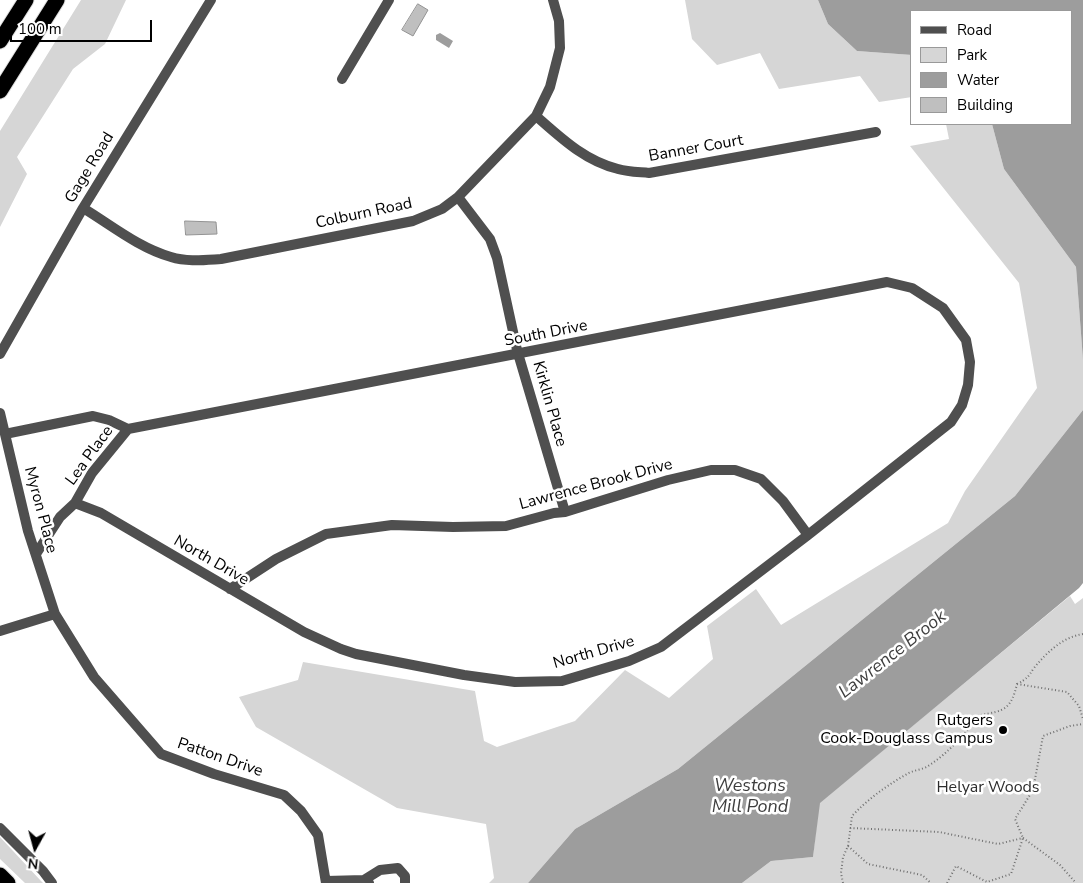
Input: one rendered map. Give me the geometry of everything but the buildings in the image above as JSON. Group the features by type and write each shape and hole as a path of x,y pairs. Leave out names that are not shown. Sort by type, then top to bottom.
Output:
{"highway":[{"path":"0,41 26,0"},
{"path":"0,91 57,0"},
{"path":"0,876 8,883"}],"street":[{"name":"Gage Road","path":"0,354 83,208 211,0"},
{"path":"342,79 388,0"},
{"name":"Colburn Road","path":"83,208 149,248 171,258 192,261 220,259 413,220 442,209 458,197 536,116 550,87 560,48 559,21 553,0"},
{"name":"Banner Court","path":"536,116 575,150 604,165 619,170 649,174 876,132"},
{"name":"Kirklin Place","path":"458,197 490,239 497,258 518,354 565,512"},
{"name":"South Drive","path":"128,429 887,282 912,288 943,308 956,326"},
{"name":"North Drive","path":"75,503 101,513 304,632 341,650 464,675 515,682 562,681 629,661 661,646 808,535 951,422 962,405 968,385 970,362 966,340 956,326"},
{"name":"Myron Place","path":"0,413 28,531 55,614"},
{"name":"Lea Place","path":"4,434 94,416 128,429 92,473 75,503 60,516 36,554"},
{"name":"Lawrence Brook Drive","path":"230,589 276,559 326,534 392,525 453,528 506,526 554,513 565,512 668,480 711,470 736,470 762,479 783,500 808,535"},
{"path":"0,631 55,614"},
{"name":"Patton Drive","path":"55,614 94,677 161,754 214,774 284,795 301,811 318,835 326,882"},
{"path":"0,828 43,871 52,883"},
{"path":"326,882 366,881 380,870 398,868 405,876 405,883"}],"path":[{"path":"1017,684 1027,679 1035,667 1058,644 1072,636 1083,634"},
{"path":"1017,684 1067,692 1079,706 1083,719"},
{"path":"843,883 841,873 842,858 848,846 852,816 882,789 908,773 928,767 955,745 980,715 1000,712 1008,706 1014,699 1017,684"},
{"path":"1076,883 1060,865 1023,838 1015,819 1033,790 1043,736 1070,726 1083,724"},
{"path":"850,828 939,832 998,844 1023,838"},
{"path":"947,883 956,866 987,882 1011,874 1023,838"},
{"path":"848,846 868,864 922,875 931,883"}],"green space":[{"path":"81,0 126,0 105,44 73,69 17,157 27,174 0,227 0,131"},
{"path":"685,0 818,0 828,24 857,51 910,55 910,97 879,102 860,76 779,89 760,53 717,65 692,39"},
{"path":"946,125 992,125 1004,169 1076,267 1083,360 1083,410 1015,496 678,769 575,829 528,883 489,883 494,878 486,824 397,808 256,727 239,697 298,680 303,662 475,691 484,741 497,747 575,721 625,670 669,698 713,659 707,626 756,589 781,625 948,523 965,491 1037,388 1019,283 910,146 949,139"},
{"name":"Helyar Woods","path":"1070,596 1075,604 1083,598 1083,883 742,883 771,861 813,857 819,803"},
{"path":"0,837 43,883 25,883 0,859"}],"water":[{"path":"818,0 1083,0 1083,360 1076,267 1004,169 992,125 1073,125 1073,10 910,10 910,55 857,51 828,24"},
{"path":"440,33 453,41 449,48 436,40 436,35"},
{"name":"Westons Mill Pond","path":"1083,410 1083,583 820,803 813,857 771,861 742,883 528,883 575,829 678,769 1015,496"}],"place":[{"name":"Rutgers Cook-Douglass Campus","path":"1003,730"}],"water label":[{"name":"Lawrence Brook","path":"893,655"}]}
